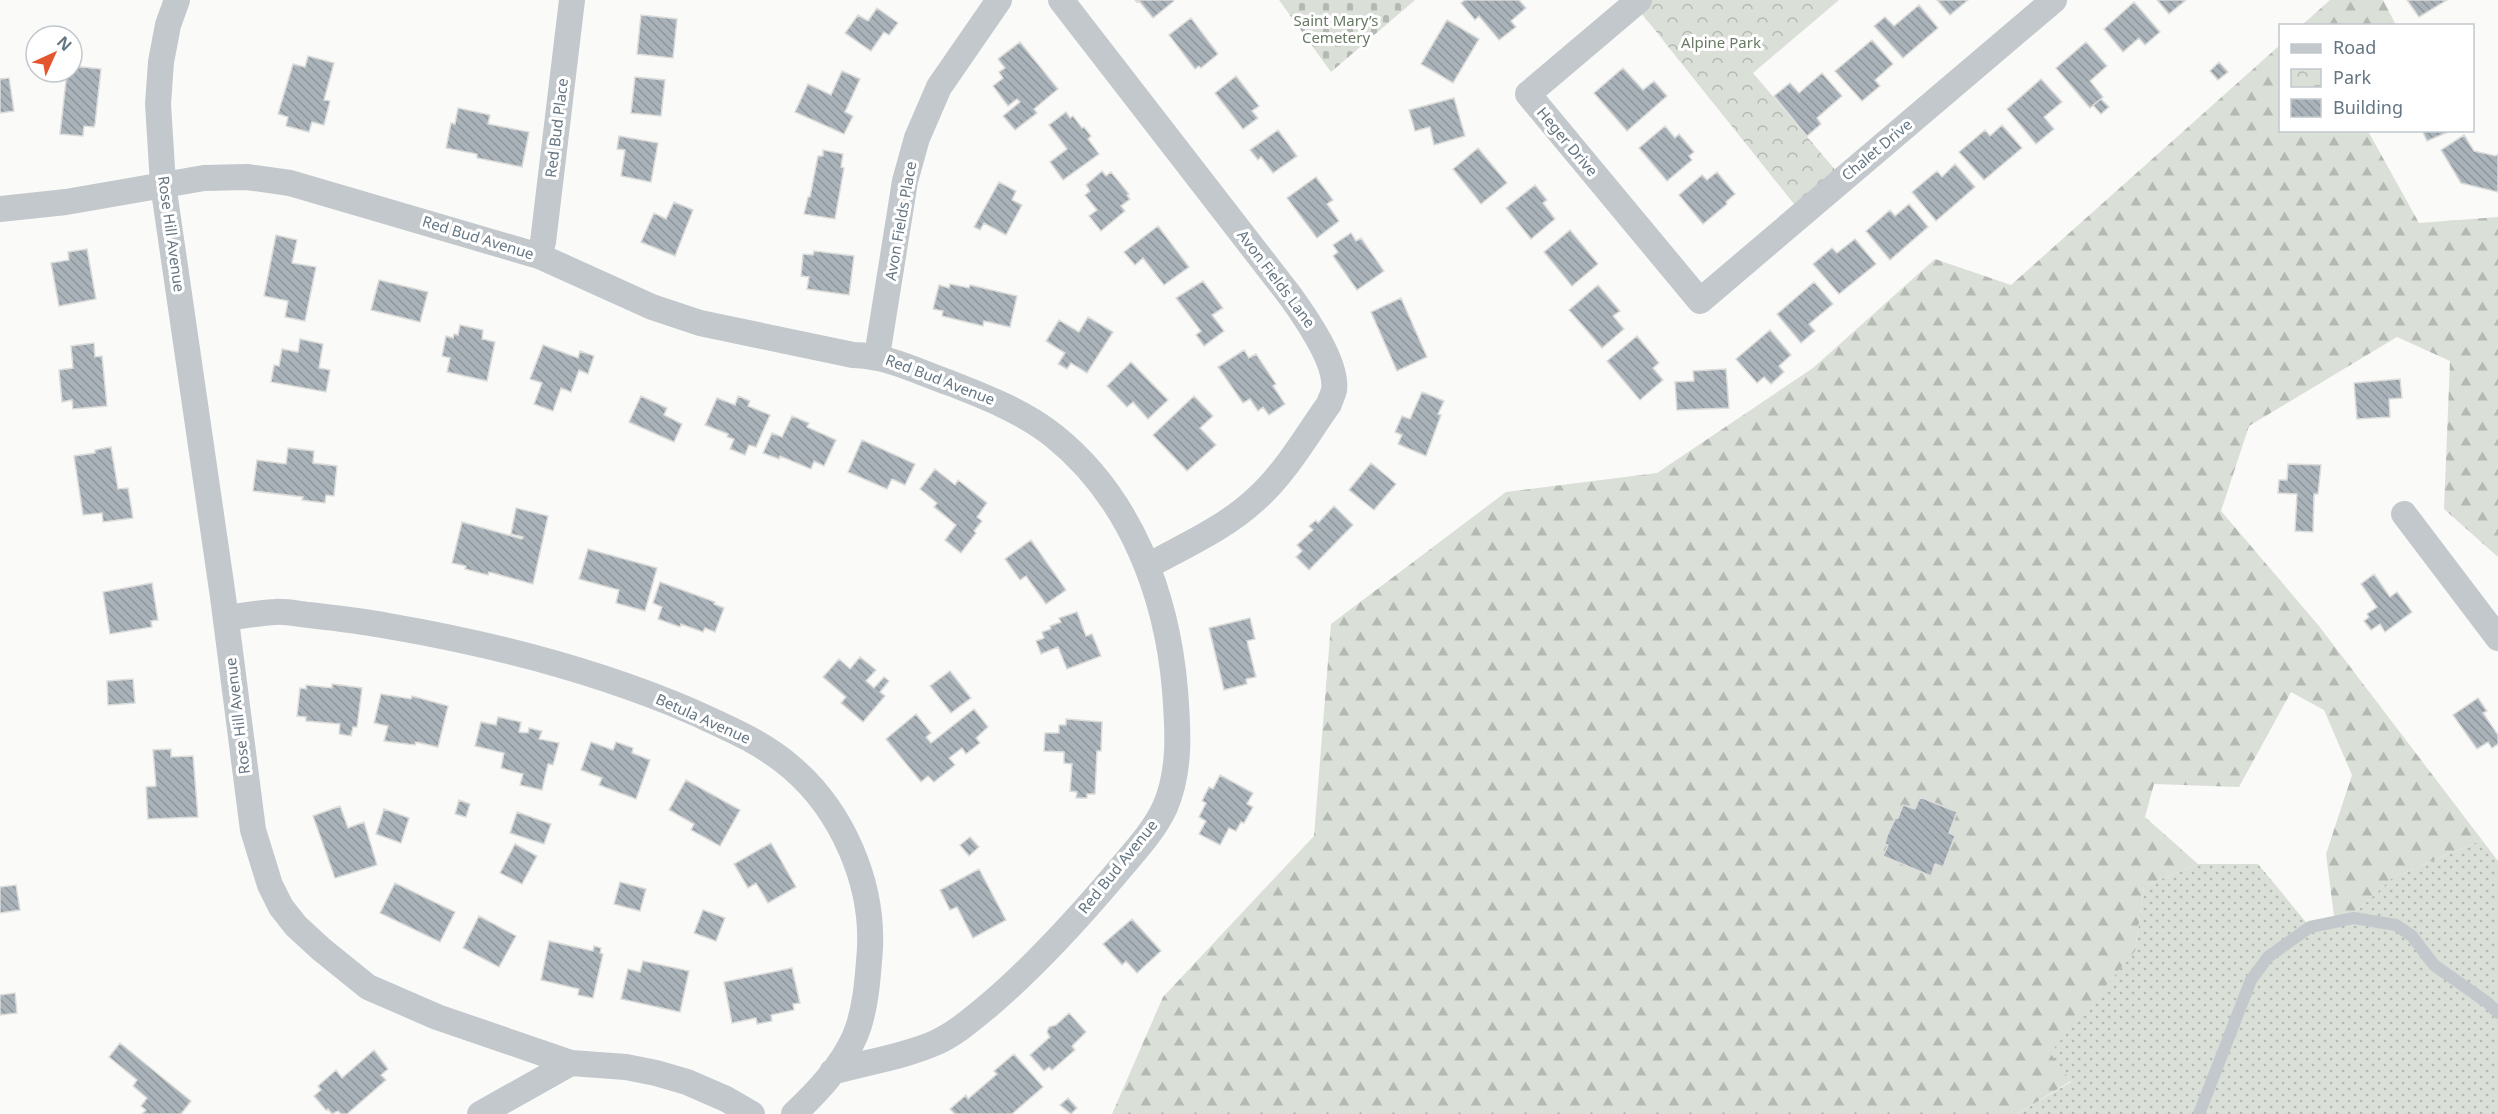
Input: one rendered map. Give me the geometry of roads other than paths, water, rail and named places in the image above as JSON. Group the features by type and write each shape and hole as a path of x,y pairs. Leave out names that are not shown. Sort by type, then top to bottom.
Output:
{"street":[{"name":"Rose Hill Avenue","path":"177,0 168,25 159,83 158,104 163,184 226,618 254,830 270,885 281,907 296,926 321,949 368,987 437,1017 571,1063 626,1067 687,1082 726,1099 752,1114"},
{"name":"Red Bud Place","path":"539,256 543,242 572,0"},
{"name":"Avon Fields Place","path":"878,356 905,181 917,138 939,87 999,0"},
{"name":"Avon Fields Lane","path":"1061,0 1291,297 1316,333 1334,376 1334,390 1329,404 1278,477 1256,500 1232,519 1148,566"},
{"name":"Heger Drive","path":"1639,0 1528,94 1700,301"},
{"name":"Chalet Drive","path":"1700,301 2055,0"},
{"name":"Red Bud Avenue","path":"0,209 66,202 204,178 247,177 290,183 539,256 652,307 700,323 853,355 878,356 986,397 1026,417 1053,435 1078,457 1100,482 1118,509 1148,566 1163,615 1172,662 1177,754 1174,776 1165,807 1149,834 1088,908 1018,980 965,1025 936,1042 905,1054 832,1072"},
{"path":"2404,514 2498,638"},
{"name":"Betula Avenue","path":"226,618 277,612 358,620 510,650 589,672 666,700 741,734 768,749 793,769 815,791 834,816 856,863 867,904 871,935 869,973 854,1037 832,1072 794,1114"},
{"path":"480,1114 571,1063"}],"lane":[{"path":"2199,1114 2251,980 2268,957 2310,927 2354,918 2396,925 2412,936 2434,965 2488,1003 2498,1013"}],"park label":[{"name":"Saint Mary’s Cemetery","path":"1336,30"},
{"name":"Alpine Park","path":"1721,43"}]}
